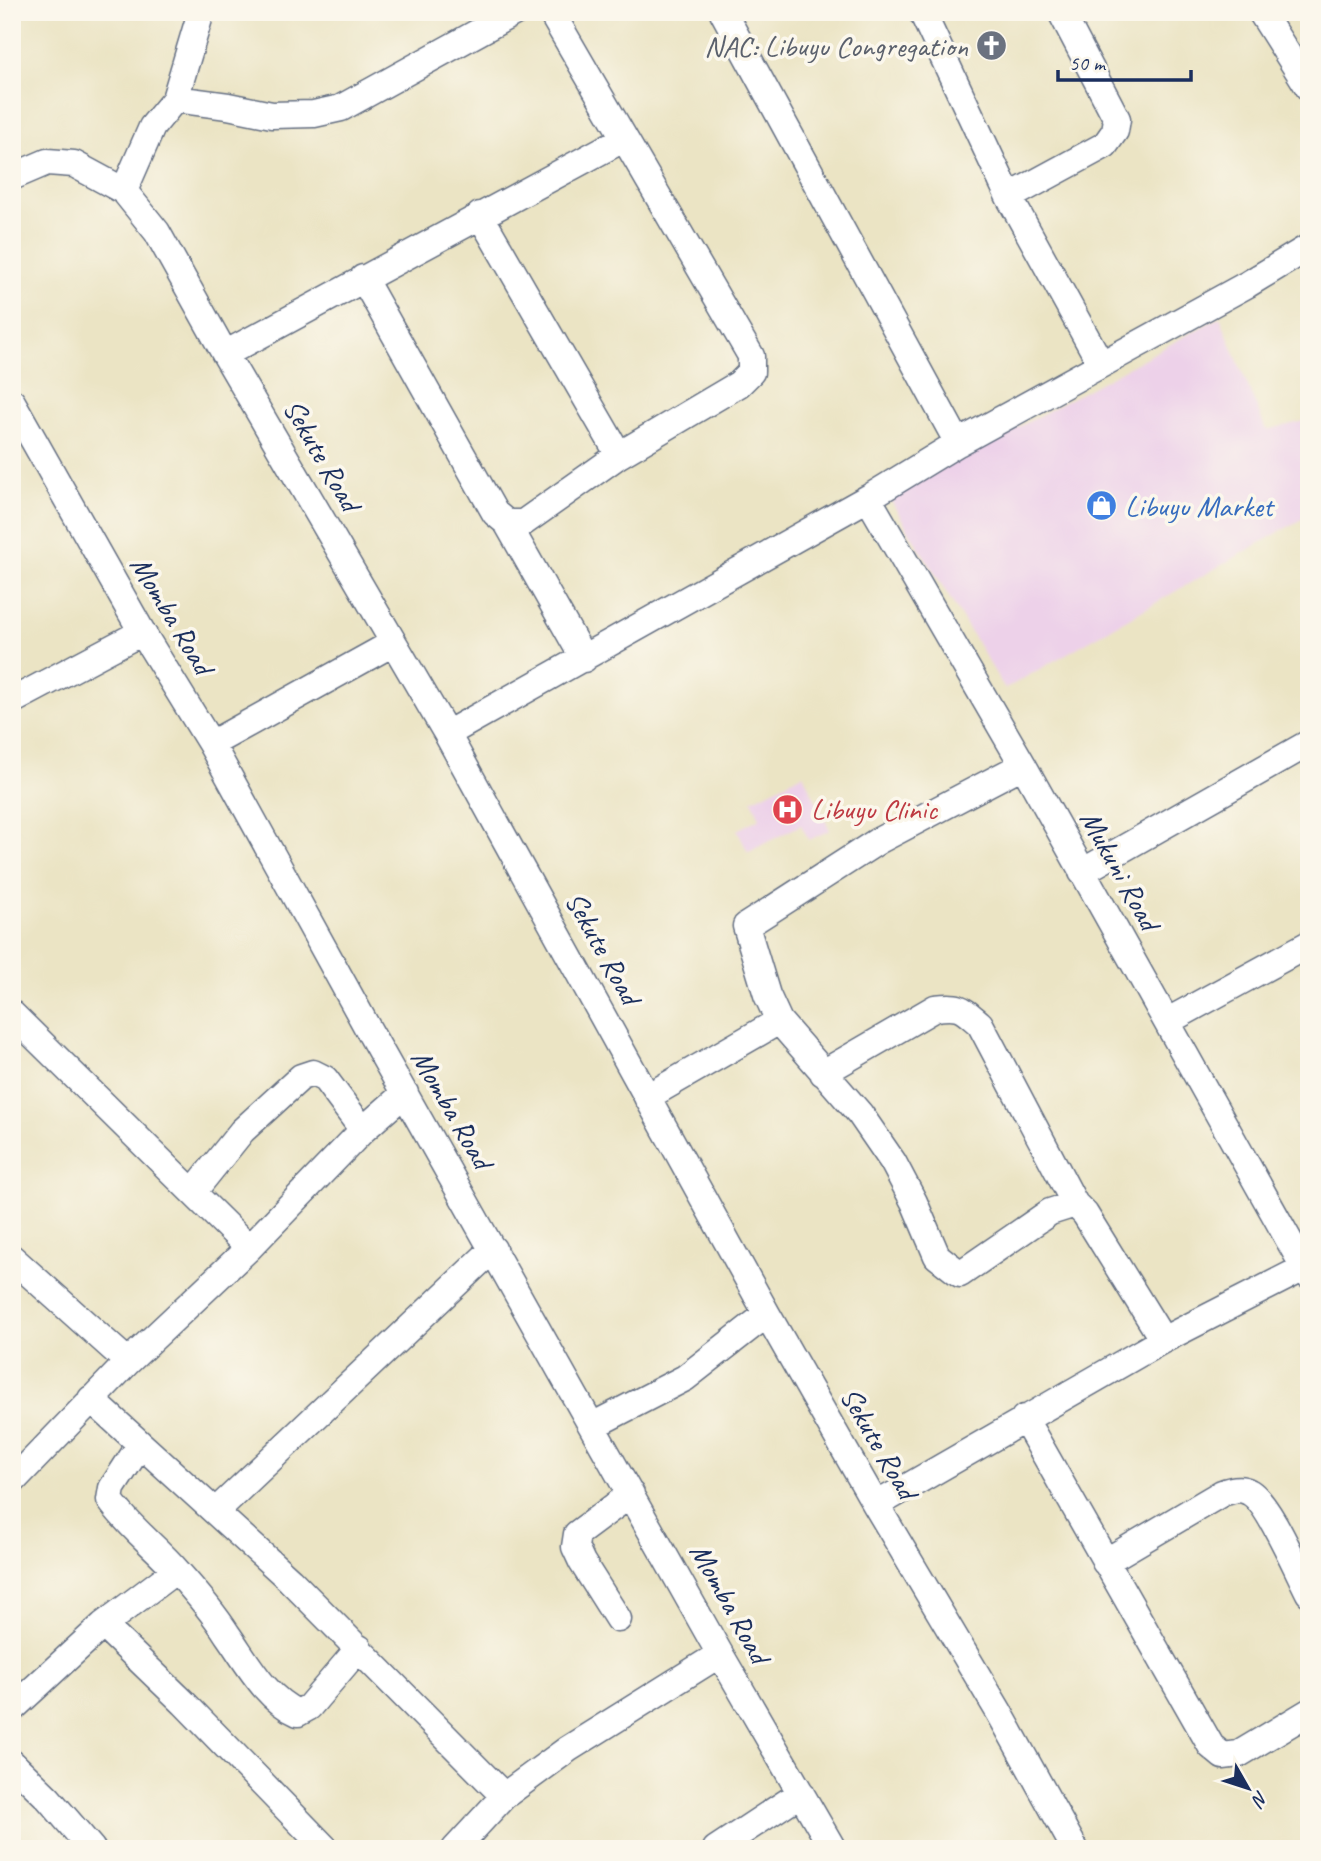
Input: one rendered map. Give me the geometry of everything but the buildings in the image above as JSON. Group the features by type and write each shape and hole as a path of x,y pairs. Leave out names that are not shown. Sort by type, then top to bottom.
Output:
{"street":[{"path":"124,191 152,127 175,99 201,12"},
{"path":"175,99 272,115 314,114 341,108 515,12"},
{"path":"507,523 523,523 619,455 739,384 751,372 751,356 551,12"},
{"path":"723,12 958,443"},
{"path":"922,12 1009,197 1101,365"},
{"path":"1009,197 1105,145 1115,131 1117,119 1060,12"},
{"path":"1261,12 1309,88"},
{"path":"225,355 623,139"},
{"name":"Sekute Road","path":"12,177 47,162 74,164 124,191 157,232 225,355 447,734 767,1314 999,1712 1075,1849"},
{"path":"480,215 619,455"},
{"path":"447,734 868,498 958,443 1248,284 1309,247"},
{"path":"363,278 495,513 507,523 584,659"},
{"name":"Momba Road","path":"12,402 142,632 211,744 720,1654 833,1849"},
{"name":"Mukuni Road","path":"868,498 1168,1021 1306,1272"},
{"path":"12,701 142,632"},
{"path":"211,744 393,643"},
{"path":"1082,872 1309,743"},
{"path":"1023,765 878,841 747,926 767,995 779,1021 860,1114 893,1163 914,1202 937,1256 960,1274 1050,1212 1075,1204"},
{"path":"1168,1021 1309,944"},
{"path":"823,1073 935,1008 955,1005 980,1024 1075,1204 1085,1214 1163,1340"},
{"path":"12,1014 249,1248"},
{"path":"647,1097 779,1021"},
{"path":"193,1192 242,1131 301,1077 313,1073 325,1079 363,1130"},
{"path":"12,1482 128,1362 249,1248 363,1130 405,1093"},
{"path":"216,1511 493,1249"},
{"path":"13,1261 128,1362"},
{"path":"876,1505 1163,1340 1306,1272"},
{"path":"592,1426 685,1378 767,1314"},
{"path":"91,1399 139,1445 216,1511 359,1648 504,1796"},
{"path":"1024,1418 1211,1746 1223,1756 1239,1754 1309,1712"},
{"path":"139,1445 112,1488 110,1500 176,1570 227,1633 257,1679 286,1708 298,1713 309,1707 359,1648"},
{"path":"1105,1562 1222,1493 1235,1489 1250,1492 1264,1505 1309,1593"},
{"path":"618,1619 575,1547 577,1534 631,1493"},
{"path":"12,1709 103,1625 176,1570"},
{"path":"103,1625 184,1703 326,1849"},
{"path":"455,1849 504,1796 568,1749 720,1654"},
{"path":"12,1763 48,1798 92,1849"},
{"path":"716,1849 800,1793"}],"shaded area":[{"name":"Libuyu Market","path":"1220,317 1266,430 1309,420 1309,515 1005,689 889,498"},
{"name":"Libuyu Clinic","path":"803,774 830,830 809,840 801,825 748,852 737,830 760,818 752,800"}],"place":[{"name":"NAC: Libuyu Congregation","path":"991,46"},
{"name":"Libuyu Market","path":"1102,506"},
{"name":"Libuyu Clinic","path":"788,809"}]}
